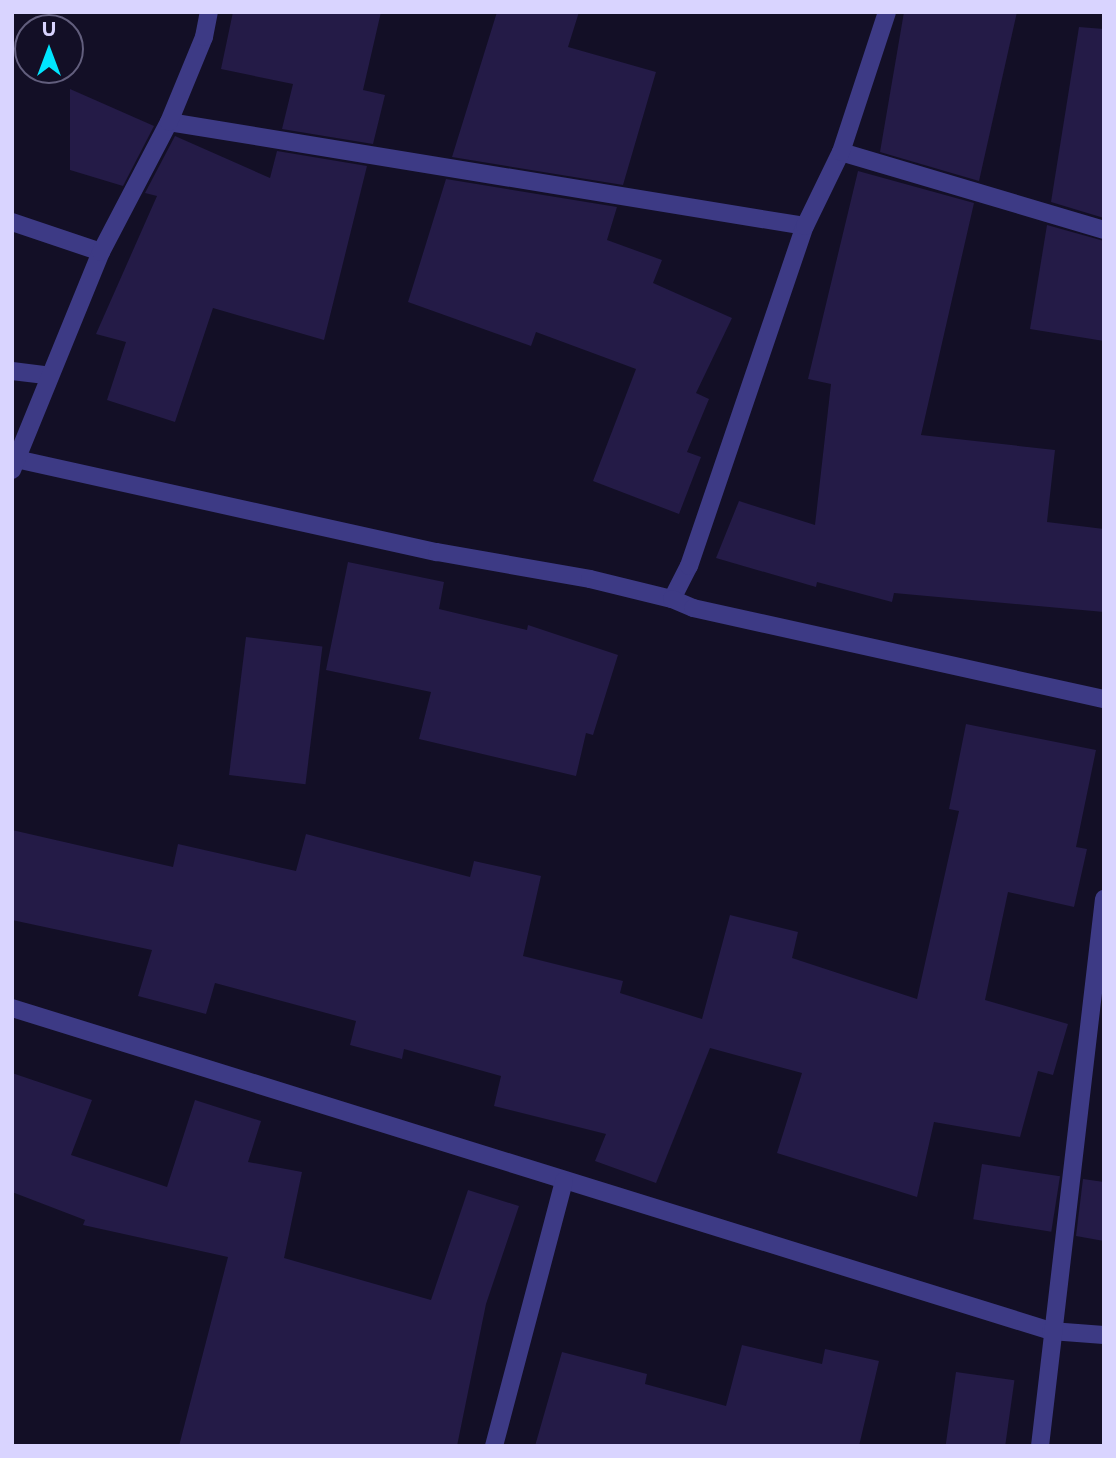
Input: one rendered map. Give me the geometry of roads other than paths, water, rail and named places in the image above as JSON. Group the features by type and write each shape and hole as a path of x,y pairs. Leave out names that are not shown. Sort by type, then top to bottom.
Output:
{"street":[{"path":"209,12 204,37 169,122 101,252 14,464 437,552 590,579 672,599 693,608 1104,699"},
{"path":"672,599 689,566 805,226 841,152 887,12"},
{"path":"169,122 805,226"},
{"path":"841,152 1104,230"},
{"path":"12,222 101,252"},
{"path":"12,371 50,376"},
{"path":"1040,1446 1051,1331 1104,899"},
{"path":"12,1009 1051,1331 1104,1335"},
{"path":"494,1446 564,1181"}]}
